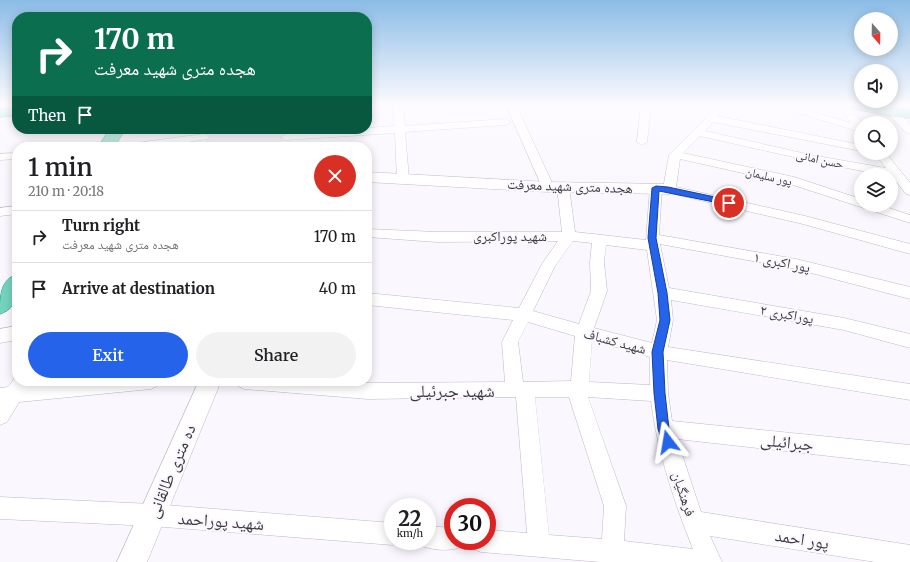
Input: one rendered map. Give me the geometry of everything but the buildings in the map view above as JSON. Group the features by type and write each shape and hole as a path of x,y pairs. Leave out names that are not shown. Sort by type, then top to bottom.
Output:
{"main road":[{"path":"0,305 12,289"}],"street":[{"path":"399,131 403,179"},
{"path":"523,131 548,187"},
{"path":"642,142 643,131"},
{"path":"777,131 854,147"},
{"path":"675,155 697,132"},
{"name":"حسن امانی","path":"697,132 812,158 865,168"},
{"path":"286,137 334,134"},
{"path":"166,142 204,137"},
{"name":"فرهنگیان","path":"675,155 662,189 652,242 662,293 665,320 658,352 659,393 664,429 693,522 710,562"},
{"name":"پور سلیمان","path":"675,155 790,180 854,201"},
{"path":"0,157 12,156"},
{"path":"886,160 892,168"},
{"path":"898,175 910,191"},
{"name":"هجده متری شهید معرفت","path":"372,176 548,187 662,189 805,220 910,249"},
{"path":"538,545 520,390 510,342 549,264 569,236 563,187"},
{"path":"0,212 12,211"},
{"path":"888,212 910,219"},
{"name":"شهید پوراکبری","path":"372,233 437,237 569,236 599,240 652,242"},
{"path":"599,240 597,262 599,291 584,333 577,389 614,506 612,557"},
{"name":"پور اکبری ۱","path":"652,242 796,264 910,293"},
{"name":"پوراکبری ۲","path":"662,293 844,324 910,340"},
{"name":"شهید کشباف","path":"372,299 524,314 584,333 658,352 910,392"},
{"path":"0,336 12,333"},
{"path":"0,416 12,391 82,386"},
{"name":"ده متری طالقانی","path":"132,562 208,386"},
{"name":"شهید جبرئیلی","path":"306,386 368,391 577,389 659,393"},
{"name":"جبرائیلی","path":"664,429 910,455"},
{"name":"شهید پوراحمد","path":"0,508 152,515 384,533"},
{"name":"پور احمد","path":"693,522 910,556"},
{"path":"496,542 538,545 612,557 710,562"}],"shaded area":[{"path":"206,134 283,134 283,142 206,142"}],"route":[{"path":"668,442 664,429 659,393 658,352 665,320 662,293 652,238 656,188 668,189 729,203"}]}
